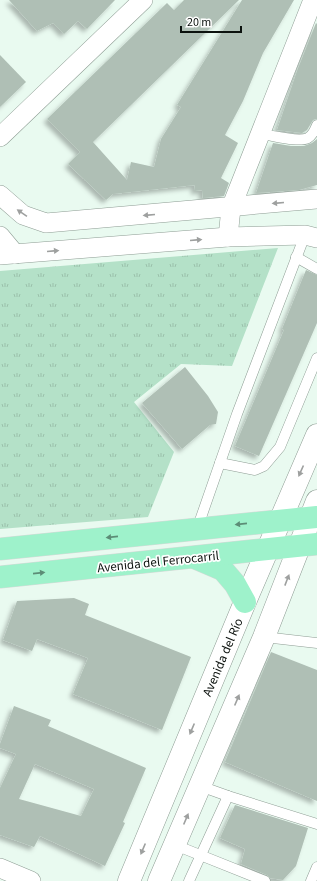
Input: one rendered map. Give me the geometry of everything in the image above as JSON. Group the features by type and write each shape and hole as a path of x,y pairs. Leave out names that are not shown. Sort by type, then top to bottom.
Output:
{"main road":[{"name":"Avenida del Río","path":"129,881 245,602 317,435"},
{"path":"0,549 280,520 315,512 308,545 264,637 159,881"},
{"name":"Avenida del Ferrocarril","path":"0,577 308,545"},
{"path":"192,557 223,570 235,584 245,602"}],"street":[{"path":"0,138 143,0"},
{"path":"228,237 231,208 313,0"},
{"path":"0,195 23,215 46,223 231,208 317,199"},
{"path":"0,236 8,255 228,237 311,237"},
{"path":"0,868 31,881"}],"lane":[{"path":"260,134 298,140 307,138 314,132 317,125"},
{"path":"197,528 237,414 296,257 311,237"},
{"path":"296,257 317,269"},
{"path":"220,463 255,470 264,466 280,447 317,358"},
{"path":"264,637 317,643"},
{"path":"200,786 317,824"},
{"path":"189,881 228,796"},
{"path":"175,845 265,881"},
{"path":"311,881 317,867"}],"green space":[{"path":"278,248 232,366 181,364 134,402 174,452 148,517 0,529 0,271"}],"building":[{"path":"9,0 115,0 87,29 78,21 64,34 53,23 37,31"},
{"path":"184,0 239,0 93,142 127,180 131,162 154,167 161,139 181,107 177,105 242,0 294,0 263,53 243,101 225,135 238,143 221,178 229,183 224,196 203,198 202,190 194,191 195,185 113,194 106,200 68,164 80,152 47,119 167,3 174,10"},
{"path":"316,23 317,119 313,120 307,130 302,133 277,130 297,71"},
{"path":"0,55 26,82 0,107"},
{"path":"317,139 317,185 299,190 256,193 273,143 291,146 304,146"},
{"path":"306,270 317,275 317,323 259,456 235,446 284,330 282,329"},
{"path":"185,367 208,396 218,412 216,424 210,425 182,449 142,403"},
{"path":"74,598 89,604 85,615 191,657 162,730 73,694 88,658 37,639 32,651 3,640 17,601"},
{"path":"271,652 317,670 317,801 225,762"},
{"path":"14,706 51,720 48,726 146,768 123,822 125,823 105,866 40,836 34,847 0,835 0,788 16,754 0,748 0,744","holes":["35,764 94,789 81,816 19,799"]},
{"path":"235,805 308,828 296,866 283,880 270,878 267,875 241,864 245,849 220,838"}]}
